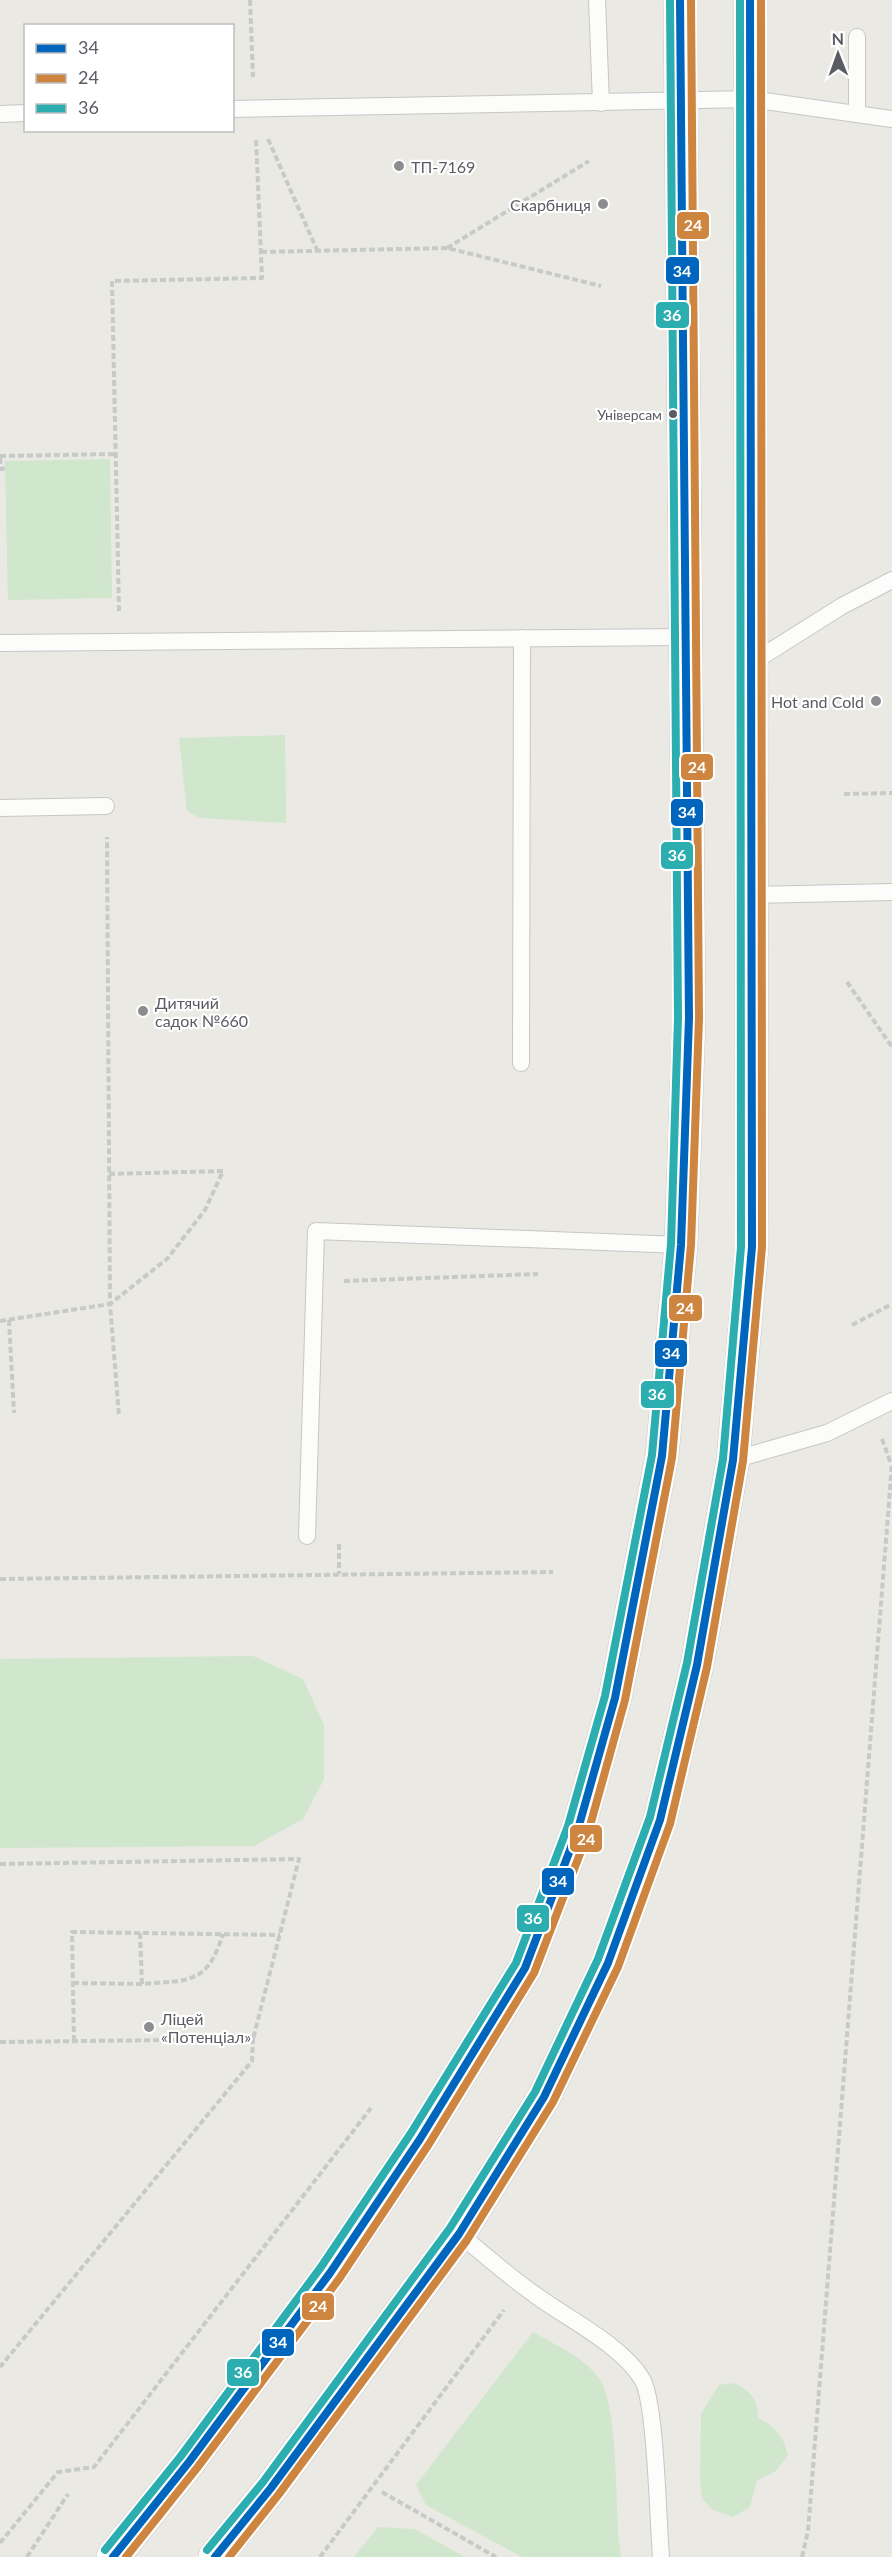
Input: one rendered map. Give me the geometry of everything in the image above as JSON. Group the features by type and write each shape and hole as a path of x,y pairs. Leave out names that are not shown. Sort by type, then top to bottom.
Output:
{"main road":[{"path":"113,2557 189,2462 330,2273 420,2139 525,1968 578,1829 615,1698 662,1456 681,1245 688,1018 680,0"},
{"path":"215,2557 271,2488 459,2234 544,2097 608,1964 660,1820 697,1665 733,1460 752,1247 750,0"}],"lane":[{"path":"597,0 601,103"},
{"path":"857,38 857,113"},
{"path":"234,109 751,99 892,119"},
{"path":"0,114 24,113"},
{"path":"750,664 842,606 892,580"},
{"path":"0,644 684,637"},
{"path":"521,1063 522,638"},
{"path":"0,808 106,806"},
{"path":"753,895 892,892"},
{"path":"307,1536 316,1231 681,1245"},
{"path":"733,1460 827,1433 892,1401"},
{"path":"459,2234 522,2285 602,2340 643,2380 650,2413 661,2557"}],"path":[{"path":"119,612 112,282 262,278 250,0"},
{"path":"254,109 317,250"},
{"path":"447,248 589,160"},
{"path":"261,252 447,248 601,286"},
{"path":"6,468 1,469 0,457 116,454"},
{"path":"844,794 892,793"},
{"path":"106,806 110,1304 119,1416"},
{"path":"847,982 892,1047"},
{"path":"0,1321 110,1304 167,1259 204,1210 223,1171 109,1174"},
{"path":"339,1281 549,1273"},
{"path":"852,1325 892,1304"},
{"path":"9,1320 14,1413"},
{"path":"802,2557 808,2531 892,1464"},
{"path":"339,1539 339,1574"},
{"path":"0,1579 553,1572"},
{"path":"0,1864 299,1859 254,2039 252,2061 0,2367"},
{"path":"74,2041 72,1932 280,1935"},
{"path":"140,1933 142,1984"},
{"path":"73,1983 142,1984 192,1979 214,1960 223,1934"},
{"path":"0,2042 254,2039"},
{"path":"0,2543 58,2472 94,2467 371,2108"},
{"path":"320,2557 522,2285"},
{"path":"382,2492 496,2557"},
{"path":"27,2557 68,2494"}],"green space":[{"path":"110,459 112,598 8,600 5,461"},
{"path":"285,735 286,823 200,818 187,811 179,738"},
{"path":"253,1656 303,1679 324,1725 324,1779 303,1819 254,1846 0,1848 0,1659"},
{"path":"533,2332 587,2365 600,2380 611,2416 614,2440 621,2557 522,2557 426,2505 416,2485"},
{"path":"734,2383 752,2396 757,2405 758,2418 778,2432 788,2455 776,2471 757,2481 750,2507 733,2517 712,2509 702,2498 700,2482 701,2414 719,2385"},
{"path":"378,2527 415,2529 465,2557 354,2557"}],"transit line":[{"name":"36","path":"105,2550 181,2456 321,2267 411,2133 516,1963 568,1826 605,1696 652,1455 671,1244 678,1018 670,0"},
{"name":"34","path":"113,2557 189,2462 330,2273 420,2139 525,1968 578,1829 615,1698 662,1456 681,1245 689,1018 680,0"},
{"name":"24","path":"126,2557 197,2468 339,2279 429,2144 534,1973 588,1833 625,1700 672,1458 691,1245 699,1018 691,0"},
{"name":"36","path":"207,2550 263,2482 450,2228 535,2092 598,1959 650,1817 687,1663 723,1459 741,1247 740,0"},
{"name":"34","path":"215,2557 271,2488 459,2234 544,2097 608,1963 660,1820 697,1665 733,1460 752,1247 750,0"},
{"name":"24","path":"229,2557 279,2494 467,2240 553,2102 618,1967 670,1824 707,1667 743,1461 762,1247 761,0"}],"place":[{"name":"ТП-7169","path":"399,166"},
{"name":"Скарбниця","path":"603,204"},
{"name":"Універсам","path":"673,414"},
{"name":"Hot and Cold","path":"876,701"},
{"name":"Дитячий садок №660","path":"143,1011"},
{"name":"Ліцей «Потенціал»","path":"149,2027"}]}
